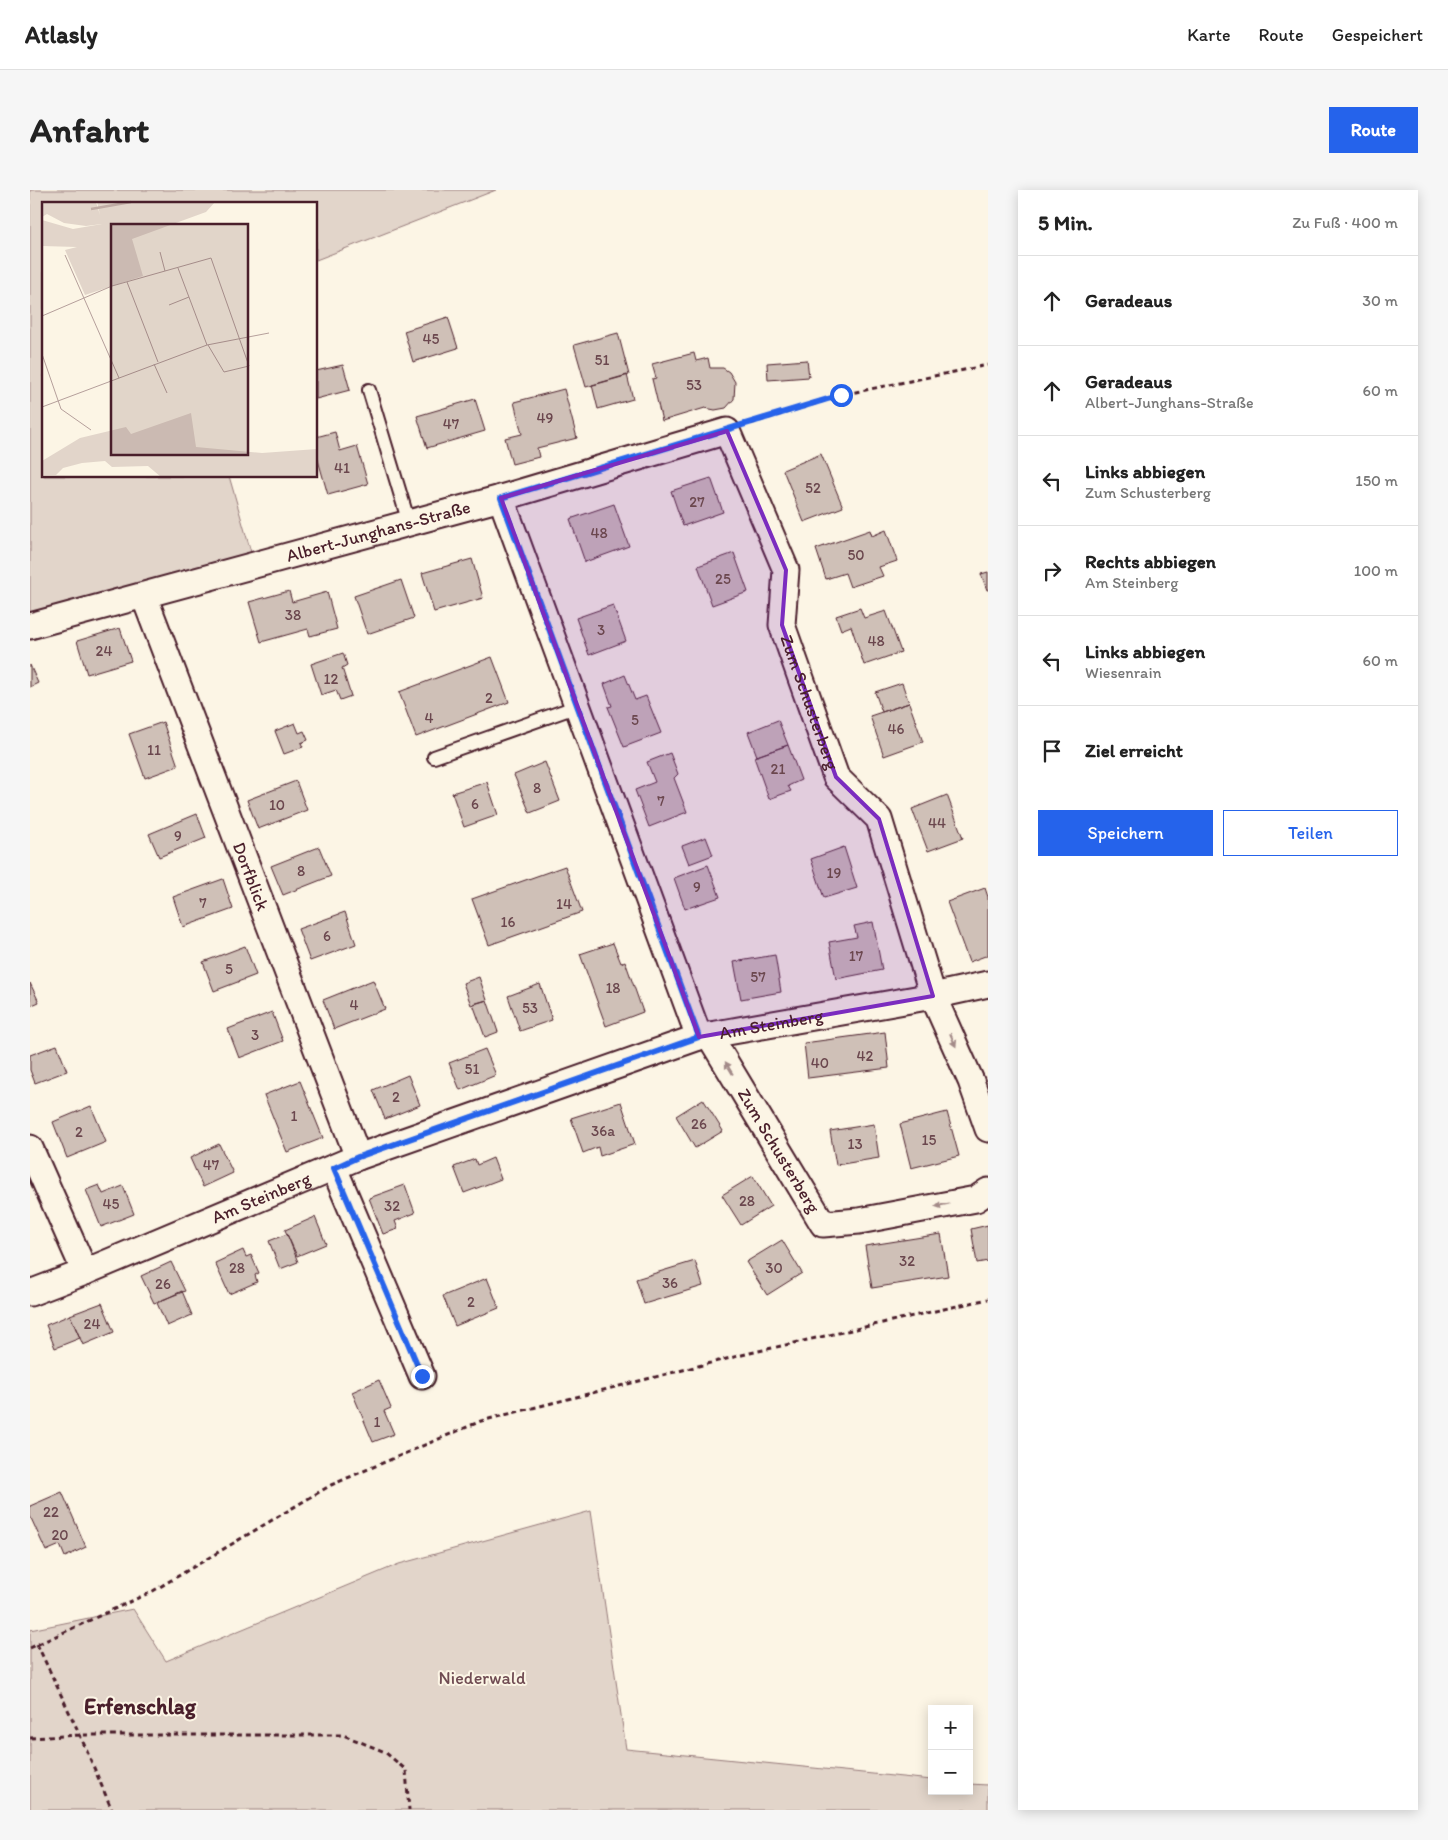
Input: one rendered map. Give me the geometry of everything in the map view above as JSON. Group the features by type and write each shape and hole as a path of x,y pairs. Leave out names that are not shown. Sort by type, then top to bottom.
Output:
{"street":[{"name":"Albert-Junghans-Straße","path":"30,626 501,498 727,431"},
{"name":"Zum Schusterberg","path":"727,431 786,570 782,625 836,777 879,819 933,996 971,1081 988,1130"},
{"name":"Zum Schusterberg","path":"501,498 704,1036 823,1224 859,1220 976,1199 988,1191"},
{"name":"Dorfblick","path":"144,596 358,1157"},
{"name":"Am Steinberg","path":"30,1293 85,1272 358,1157 704,1036 933,996 988,984"},
{"path":"30,1148 85,1272"},
{"path":"334,1168 422,1376"}],"lane":[{"path":"369,390 409,523"},
{"path":"434,757 578,706"}],"path":[{"path":"727,431 841,395 988,365"},
{"path":"30,1648 153,1591 331,1485 481,1421 750,1353 988,1299"},
{"path":"37,1644 80,1735 112,1810"},
{"path":"30,1738 80,1735 343,1735 385,1752 406,1770 409,1810"}],"highlighted area":[{"path":"727,431 786,570 782,625 836,777 879,819 933,996 699,1037 501,498"}],"green space":[{"path":"30,190 496,190 318,259 318,202 42,202 42,478 230,478 253,559 30,617"},
{"name":"Niederwald","path":"591,1511 626,1749 928,1780 928,1795 973,1795 973,1784 988,1785 988,1810 30,1810 30,1630 133,1609 166,1661 399,1564"}],"building":[{"path":"448,317 458,348 413,362 404,331"},
{"path":"618,333 629,375 586,387 574,345"},
{"path":"694,353 696,361 708,358 710,368 723,368 729,372 735,382 734,399 726,408 715,410 705,408 662,421 652,379 656,378 652,364"},
{"path":"807,360 809,377 768,380 767,363"},
{"path":"343,365 350,390 318,398 318,371"},
{"path":"627,375 633,399 598,409 592,385"},
{"path":"564,389 577,438 537,448 539,457 512,464 505,438 522,434 514,402"},
{"path":"475,399 485,431 427,448 417,416"},
{"path":"335,432 340,451 357,446 368,484 328,495 318,460 318,436"},
{"path":"821,454 843,507 804,522 783,470"},
{"path":"711,478 723,512 683,526 671,491"},
{"path":"614,504 629,546 585,562 570,519"},
{"path":"870,530 872,536 886,530 897,561 879,567 883,576 850,587 845,573 826,579 816,549"},
{"path":"734,553 748,592 712,605 698,566"},
{"path":"472,559 483,598 434,612 422,573"},
{"path":"988,572 988,590 987,590 981,574"},
{"path":"401,580 414,618 367,634 354,596"},
{"path":"289,591 292,602 327,592 337,629 310,636 308,629 261,642 249,602"},
{"path":"613,605 626,641 589,655 576,618"},
{"path":"860,608 864,618 886,611 901,652 864,665 851,626 841,630 836,616"},
{"path":"120,628 131,661 87,674 77,641"},
{"path":"343,653 347,665 342,668 351,696 340,700 336,690 321,695 311,664"},
{"path":"492,657 509,702 416,737 399,692"},
{"path":"30,665 38,683 30,687"},
{"path":"625,675 635,700 646,696 661,733 624,747 608,707 612,706 604,684"},
{"path":"902,683 909,703 882,712 875,692"},
{"path":"909,703 923,742 884,756 870,716"},
{"path":"778,720 788,745 757,756 748,732"},
{"path":"163,722 178,766 145,778 129,734"},
{"path":"295,723 299,733 304,731 308,740 301,743 303,747 284,754 275,731"},
{"path":"788,745 801,780 788,786 791,791 769,799 754,757"},
{"path":"670,753 678,774 674,778 687,812 649,827 635,790 655,782 647,762"},
{"path":"545,762 560,801 530,813 514,775"},
{"path":"296,781 307,810 258,829 247,800"},
{"path":"487,782 498,815 464,827 452,793"},
{"path":"947,795 963,838 928,851 912,809"},
{"path":"197,814 206,838 159,857 149,834"},
{"path":"706,837 713,855 689,864 682,846"},
{"path":"319,847 331,876 283,895 271,866"},
{"path":"844,847 857,888 824,898 811,859"},
{"path":"708,865 720,897 685,909 674,878"},
{"path":"565,866 582,912 489,945 472,899"},
{"path":"223,879 233,909 183,927 173,897"},
{"path":"985,888 988,897 988,955 969,962 947,902"},
{"path":"345,912 356,944 310,961 298,929"},
{"path":"873,922 882,970 836,979 829,942 857,937 854,926"},
{"path":"613,943 621,963 625,961 643,1012 606,1026 580,954"},
{"path":"245,946 256,975 214,991 203,962"},
{"path":"775,955 781,992 741,999 734,962"},
{"path":"479,977 487,1000 471,1005 463,983"},
{"path":"373,980 385,1009 334,1029 323,1000"},
{"path":"30,983 39,1002 30,1006"},
{"path":"540,984 552,1020 520,1031 508,996"},
{"path":"487,1000 498,1032 485,1037 473,1004"},
{"path":"272,1012 283,1041 239,1058 228,1029"},
{"path":"885,1032 889,1068 808,1078 804,1043"},
{"path":"57,1045 67,1071 35,1083 30,1070 30,1055"},
{"path":"485,1049 496,1075 460,1090 449,1063"},
{"path":"408,1075 420,1105 385,1119 373,1090"},
{"path":"300,1081 323,1138 287,1152 264,1095"},
{"path":"703,1099 723,1131 695,1148 676,1116"},
{"path":"621,1102 635,1144 600,1156 598,1147 583,1153 571,1118"},
{"path":"91,1106 106,1142 67,1158 53,1122"},
{"path":"947,1112 959,1156 911,1168 900,1124"},
{"path":"874,1124 879,1158 836,1165 830,1131"},
{"path":"219,1144 233,1173 203,1187 190,1158"},
{"path":"493,1158 501,1179 464,1193 454,1167 475,1159 477,1165"},
{"path":"753,1176 771,1206 741,1225 722,1195"},
{"path":"99,1185 103,1194 123,1186 134,1214 101,1227 86,1190"},
{"path":"405,1185 415,1213 395,1221 398,1229 383,1234 369,1198"},
{"path":"315,1217 326,1244 297,1256 285,1230"},
{"path":"988,1225 988,1261 977,1263 971,1229"},
{"path":"287,1234 298,1262 280,1269 269,1241"},
{"path":"941,1234 948,1276 872,1288 865,1246"},
{"path":"782,1240 802,1273 767,1295 746,1262"},
{"path":"243,1250 246,1257 251,1255 259,1273 255,1275 257,1282 229,1294 215,1263"},
{"path":"695,1261 703,1286 644,1304 636,1279"},
{"path":"171,1262 185,1291 154,1303 141,1276"},
{"path":"487,1278 499,1308 455,1326 443,1296"},
{"path":"182,1291 192,1315 167,1326 157,1303"},
{"path":"102,1303 114,1332 83,1345 70,1315"},
{"path":"70,1315 80,1338 55,1348 46,1325"},
{"path":"379,1380 391,1408 384,1411 394,1434 373,1442 352,1392"},
{"path":"62,1492 86,1547 65,1557 60,1545 46,1551 30,1516 30,1506"}],"district":[{"name":"Erfenschlag","path":"140,1706"}],"route":[{"path":"422,1376 334,1168 358,1157 699,1037 501,498 841,395"}]}
